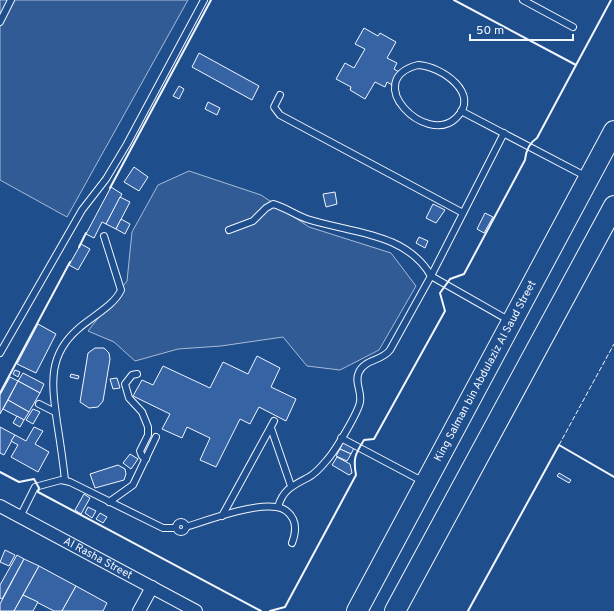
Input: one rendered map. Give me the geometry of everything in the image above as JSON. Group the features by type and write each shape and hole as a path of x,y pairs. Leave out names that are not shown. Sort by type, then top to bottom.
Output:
{"main road":[{"name":"King Salman bin Abdulaziz Al Saud Street","path":"357,611 614,131"},
{"path":"400,607 614,206"},
{"path":"342,611 360,589 372,584"}],"street":[{"name":"Al Rasha Street","path":"0,506 196,611"},
{"path":"139,611 152,588"}],"lane":[{"path":"0,22 11,0"},
{"path":"0,353 82,210 106,179 127,144 204,0"},
{"path":"522,0 535,3 573,27"},
{"path":"418,65 432,67 455,81 459,86 464,98 461,111 452,121 446,124 440,126 427,123 404,109 399,103 395,89 400,76 405,70 418,65"},
{"path":"280,95 274,107 280,115 463,213"},
{"path":"461,111 589,178"},
{"path":"278,507 283,495 291,486 311,476 321,468 329,458 360,402 360,392 357,383 358,372 365,364 384,357 390,350 431,276 504,133"},
{"path":"229,230 253,220 266,208 273,204 282,206 305,218 362,231 387,240 411,253 419,259 431,276 512,322"},
{"path":"65,480 52,382 53,372 60,352 72,334 118,297 121,290 104,236"},
{"path":"137,374 132,375 125,384 128,398 142,412 148,427 148,435 140,451 142,456 146,459"},
{"path":"39,404 56,412"},
{"path":"222,516 274,421"},
{"path":"270,428 291,486"},
{"path":"109,502 133,485 156,437"},
{"path":"341,438 425,483"},
{"path":"20,517 35,487 46,483 65,480 163,528 175,528 176,525 181,522 186,527 257,507 278,507 285,510 294,521 296,529 292,543"}],"shaded area":[{"path":"0,0 188,0 67,217 0,180"},
{"path":"189,171 261,195 309,227 391,253 416,286 379,350 340,370 307,366 283,337 221,346 178,349 135,361 114,342 88,331 127,281 132,232 158,185"}],"building":[{"path":"364,28 378,36 380,33 396,42 387,58 397,63 394,69 399,72 392,85 387,82 385,87 375,82 365,99 350,90 351,87 336,79 345,63 354,68 365,49 355,44"},
{"path":"199,53 259,86 252,100 192,67"},
{"path":"179,86 184,89 179,99 173,96"},
{"path":"208,102 220,108 217,115 205,109"},
{"path":"134,167 148,177 139,191 124,182"},
{"path":"111,187 122,194 106,224 102,222 94,238 86,234"},
{"path":"335,192 337,204 326,207 323,194"},
{"path":"120,197 130,202 116,229 106,224"},
{"path":"433,204 445,210 436,223 426,218"},
{"path":"485,213 493,217 484,233 477,229"},
{"path":"121,219 130,224 125,234 116,229"},
{"path":"419,237 428,241 425,248 416,243"},
{"path":"81,244 90,249 78,270 69,265"},
{"path":"38,324 56,334 36,373 17,364"},
{"path":"95,348 104,348 109,353 110,359 103,401 98,407 89,408 80,402 88,353"},
{"path":"257,356 280,368 271,387 296,399 286,421 259,407 250,424 240,419 216,467 200,460 210,438 187,427 182,438 162,429 170,414 133,396 142,380 153,385 163,366 210,388 223,362 248,374"},
{"path":"15,370 20,372 18,377 13,374"},
{"path":"23,373 44,384 40,393 18,381"},
{"path":"71,374 79,376 78,379 70,377"},
{"path":"10,377 18,381 0,414 0,395"},
{"path":"117,378 120,388 113,389 110,379"},
{"path":"18,381 40,393 29,412 8,400"},
{"path":"8,400 29,412 24,420 3,409"},
{"path":"33,409 40,412 33,424 26,420"},
{"path":"17,416 24,420 20,427 13,423"},
{"path":"0,427 15,435 4,455 0,453"},
{"path":"34,427 43,431 35,444 49,452 38,472 11,457 18,445 11,441 15,435 26,441"},
{"path":"343,442 354,448 351,454 340,449"},
{"path":"340,449 351,454 347,461 336,456"},
{"path":"130,454 138,459 131,469 123,463"},
{"path":"337,457 350,464 352,473 349,475 332,465"},
{"path":"118,465 125,469 126,474 124,480 95,488 90,474"},
{"path":"559,473 571,480 569,483 557,476"},
{"path":"84,494 90,498 81,514 75,510"},
{"path":"88,507 96,511 92,518 85,513"},
{"path":"100,513 107,517 103,523 96,519"},
{"path":"5,550 15,555 9,566 0,562"},
{"path":"17,555 24,559 2,599 0,598 0,585"},
{"path":"24,559 39,566 14,611 0,611 0,604"},
{"path":"39,566 76,586 62,611 54,611 23,595"},
{"path":"76,586 107,603 103,611 62,611"},
{"path":"23,595 38,602 33,611 14,611"}],"fence":[{"path":"559,445 614,344"}],"wall":[{"path":"110,188 211,0"},
{"path":"454,0 576,65 611,0"},
{"path":"270,611 285,607 356,475 355,461 359,449 364,440 374,439 445,311 440,293 450,279 464,274 525,160 528,147 537,138 576,65"},
{"path":"79,247 86,233"},
{"path":"0,393 70,262"},
{"path":"468,611 559,445 614,477"},
{"path":"0,472 19,482 34,479 39,488 38,492 261,611"}]}
